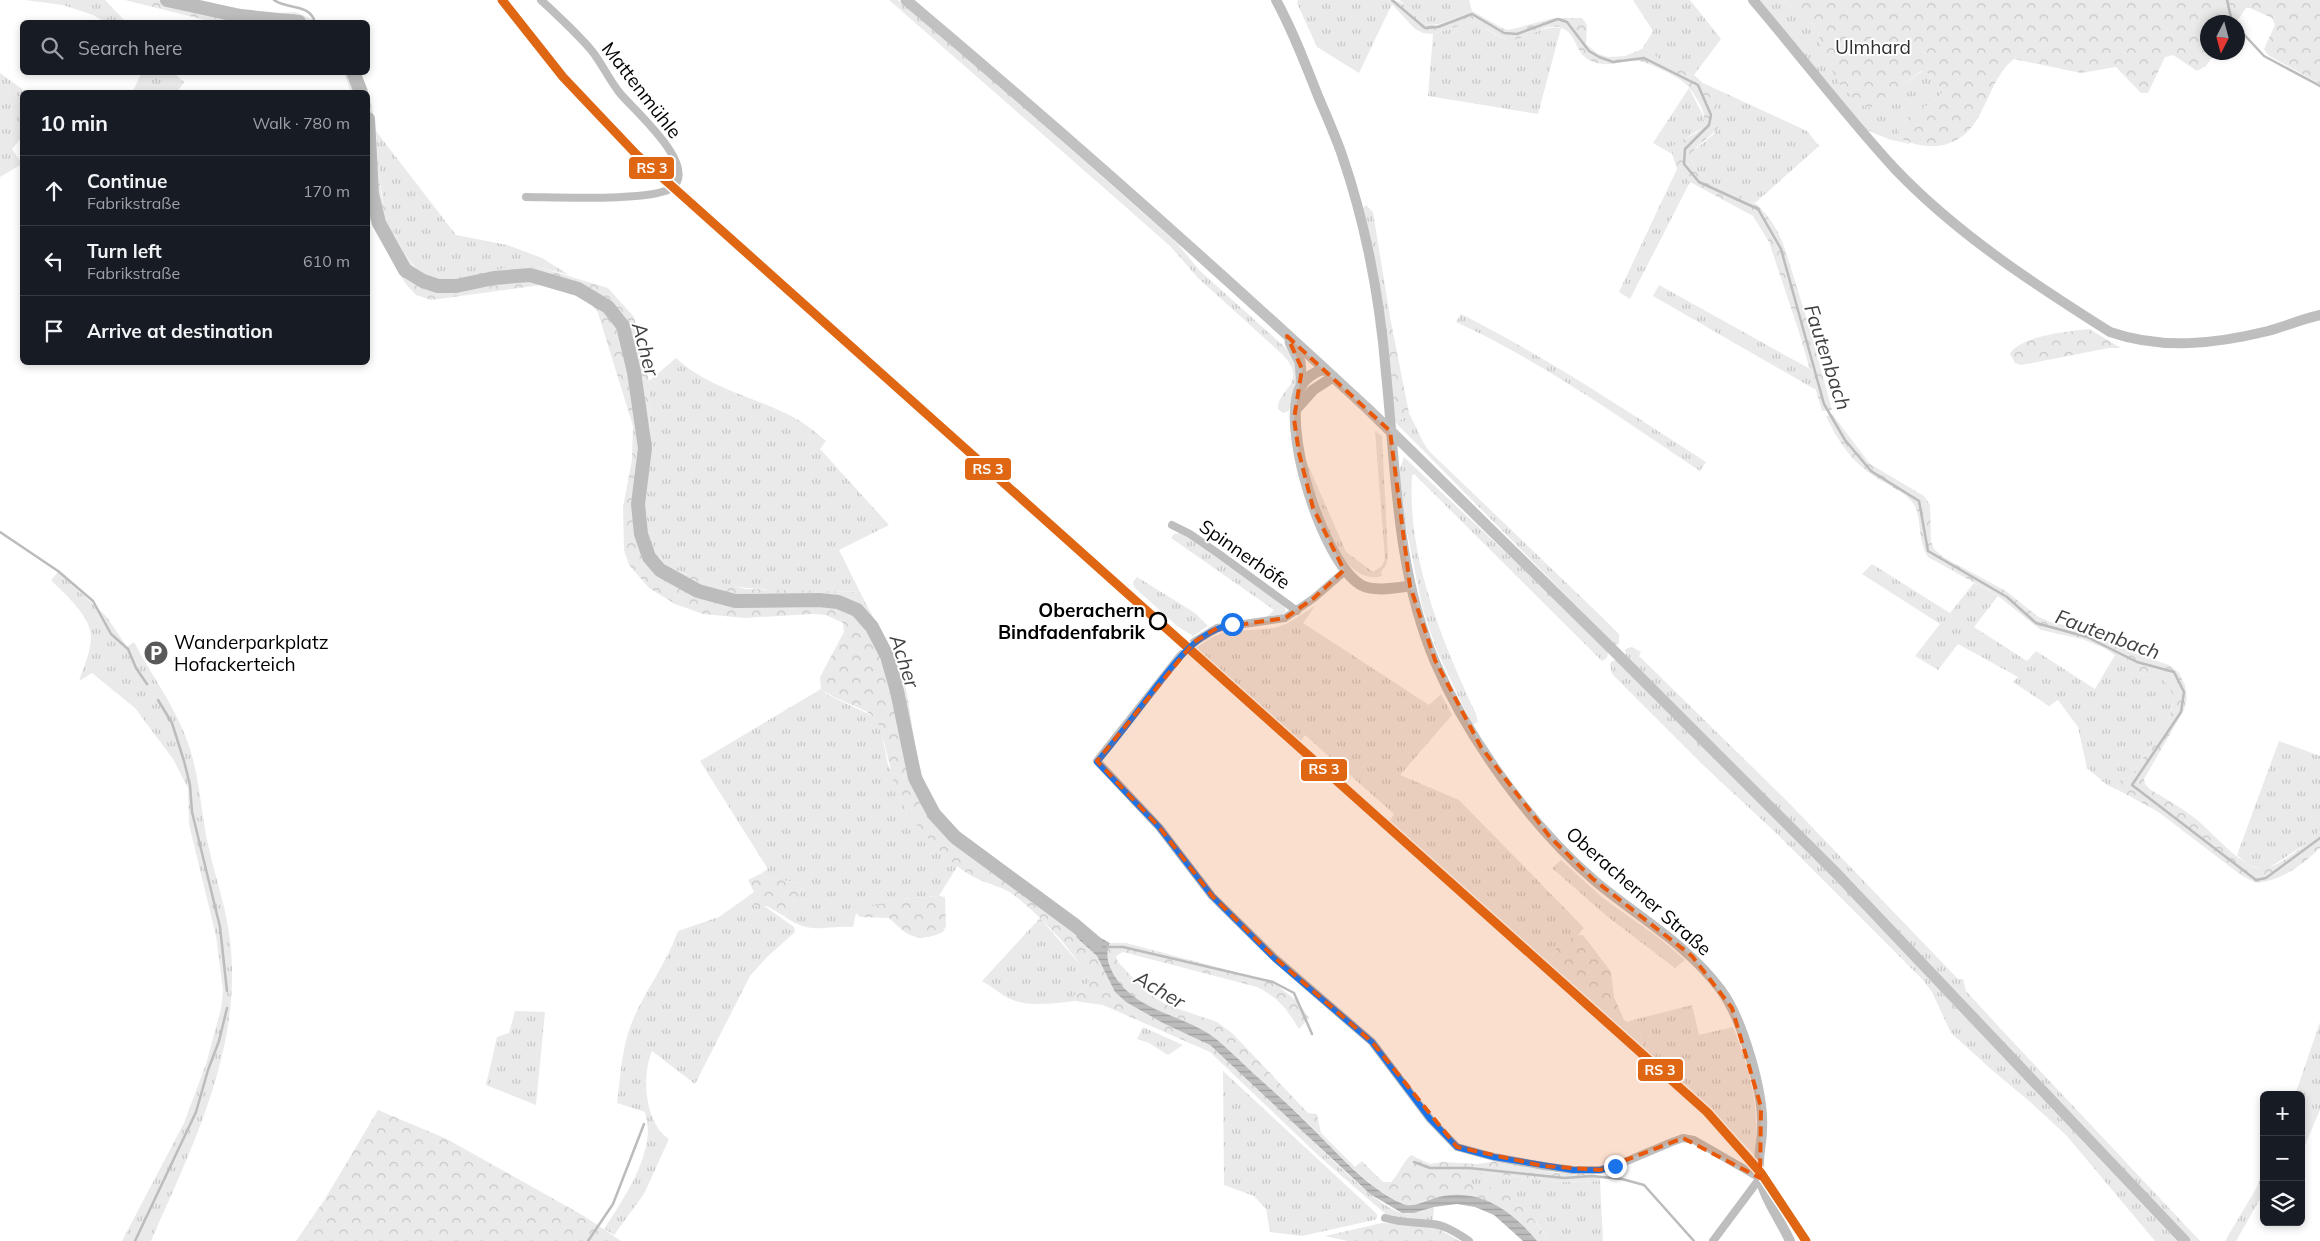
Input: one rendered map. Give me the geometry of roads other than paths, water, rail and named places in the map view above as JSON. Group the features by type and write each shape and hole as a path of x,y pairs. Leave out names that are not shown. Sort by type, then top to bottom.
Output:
{"main road":[{"path":"906,0 1099,167 1369,410 1838,875 2185,1241"},
{"path":"1287,336 1300,362 1302,385 1294,419 1299,453 1314,508 1324,533 1345,571 1362,586 1374,589 1410,586"},
{"path":"1302,385 1308,377 1324,369"},
{"path":"1296,409 1313,390 1334,377"}],"street":[{"name":"Mattenmühle","path":"526,197 583,198 633,196 664,191 673,187 678,180 678,169 674,160 653,127 619,92 591,51 541,0"},
{"name":"Oberacherner Straße","path":"1276,0 1292,30 1342,155 1370,264 1386,374 1396,497 1410,586 1434,660 1481,747 1550,837 1593,879 1692,956 1722,992 1739,1026 1759,1091 1762,1130 1760,1178 1790,1241"},
{"path":"1753,0 1896,170 1968,235 2110,332 2132,340 2189,344 2236,338 2320,315"},
{"name":"Spinnerhöfe","path":"1172,526 1190,534 1297,611"},
{"path":"1345,571 1297,611 1284,618 1217,628 1194,642 1180,656 1097,762 1159,827 1212,896 1274,958 1372,1042 1430,1119 1457,1147 1543,1166 1573,1170 1600,1170 1615,1166 1683,1138 1694,1140 1760,1178 1713,1241"},
{"path":"1385,1218 1395,1221 1435,1224 1458,1233 1469,1241"}],"waterway":[{"name":"Acher","path":"167,0 240,16 279,20"},
{"path":"274,0 303,9 314,20"},
{"name":"Fautenbach","path":"1392,0 1425,28 1438,27 1472,14 1504,33 1517,34 1558,19 1567,22 1589,51 1599,57 1613,62 1644,58 1698,85 1711,115 1709,125 1685,149 1684,164 1699,182 1758,209 1781,249 1824,404 1845,440 1871,471 1919,501 1928,551 2007,597 2036,623 2087,637 2137,662 2174,672 2184,692 2181,712 2132,785 2256,880 2266,878 2320,838"},
{"path":"2227,0 2230,15"},
{"path":"2245,36 2264,56 2320,86"},
{"name":"Acher","path":"354,75 360,90"},
{"name":"Acher","path":"370,156 372,194 379,223 405,270 423,281 438,286 456,286 494,278 530,275 578,289 608,307 623,326 634,372 645,448 638,504 641,534 649,557 660,570 698,591 735,601 819,600 838,602 857,610 872,627 887,656 897,691 915,778 934,814 955,837 1076,926 1096,943"},
{"path":"0,532 58,571 93,601 111,634 128,649 136,668 147,684"},
{"path":"158,700 172,723 190,785 192,812 220,927 227,991"},
{"path":"1107,947 1123,947 1273,982 1294,993 1312,1034"},
{"path":"135,1241 196,1112 208,1070 219,1041 227,1008"},
{"path":"588,1241 613,1204 644,1124"},
{"path":"1414,1162 1430,1168 1469,1168 1564,1178 1592,1176 1622,1179 1644,1185 1694,1241"}],"place":[{"name":"Oberachern Bindfadenfabrik","path":"1158,621"},
{"name":"Wanderparkplatz Hofackerteich","path":"156,653"}],"park label":[{"name":"Ulmhard","path":"1873,47"}]}
